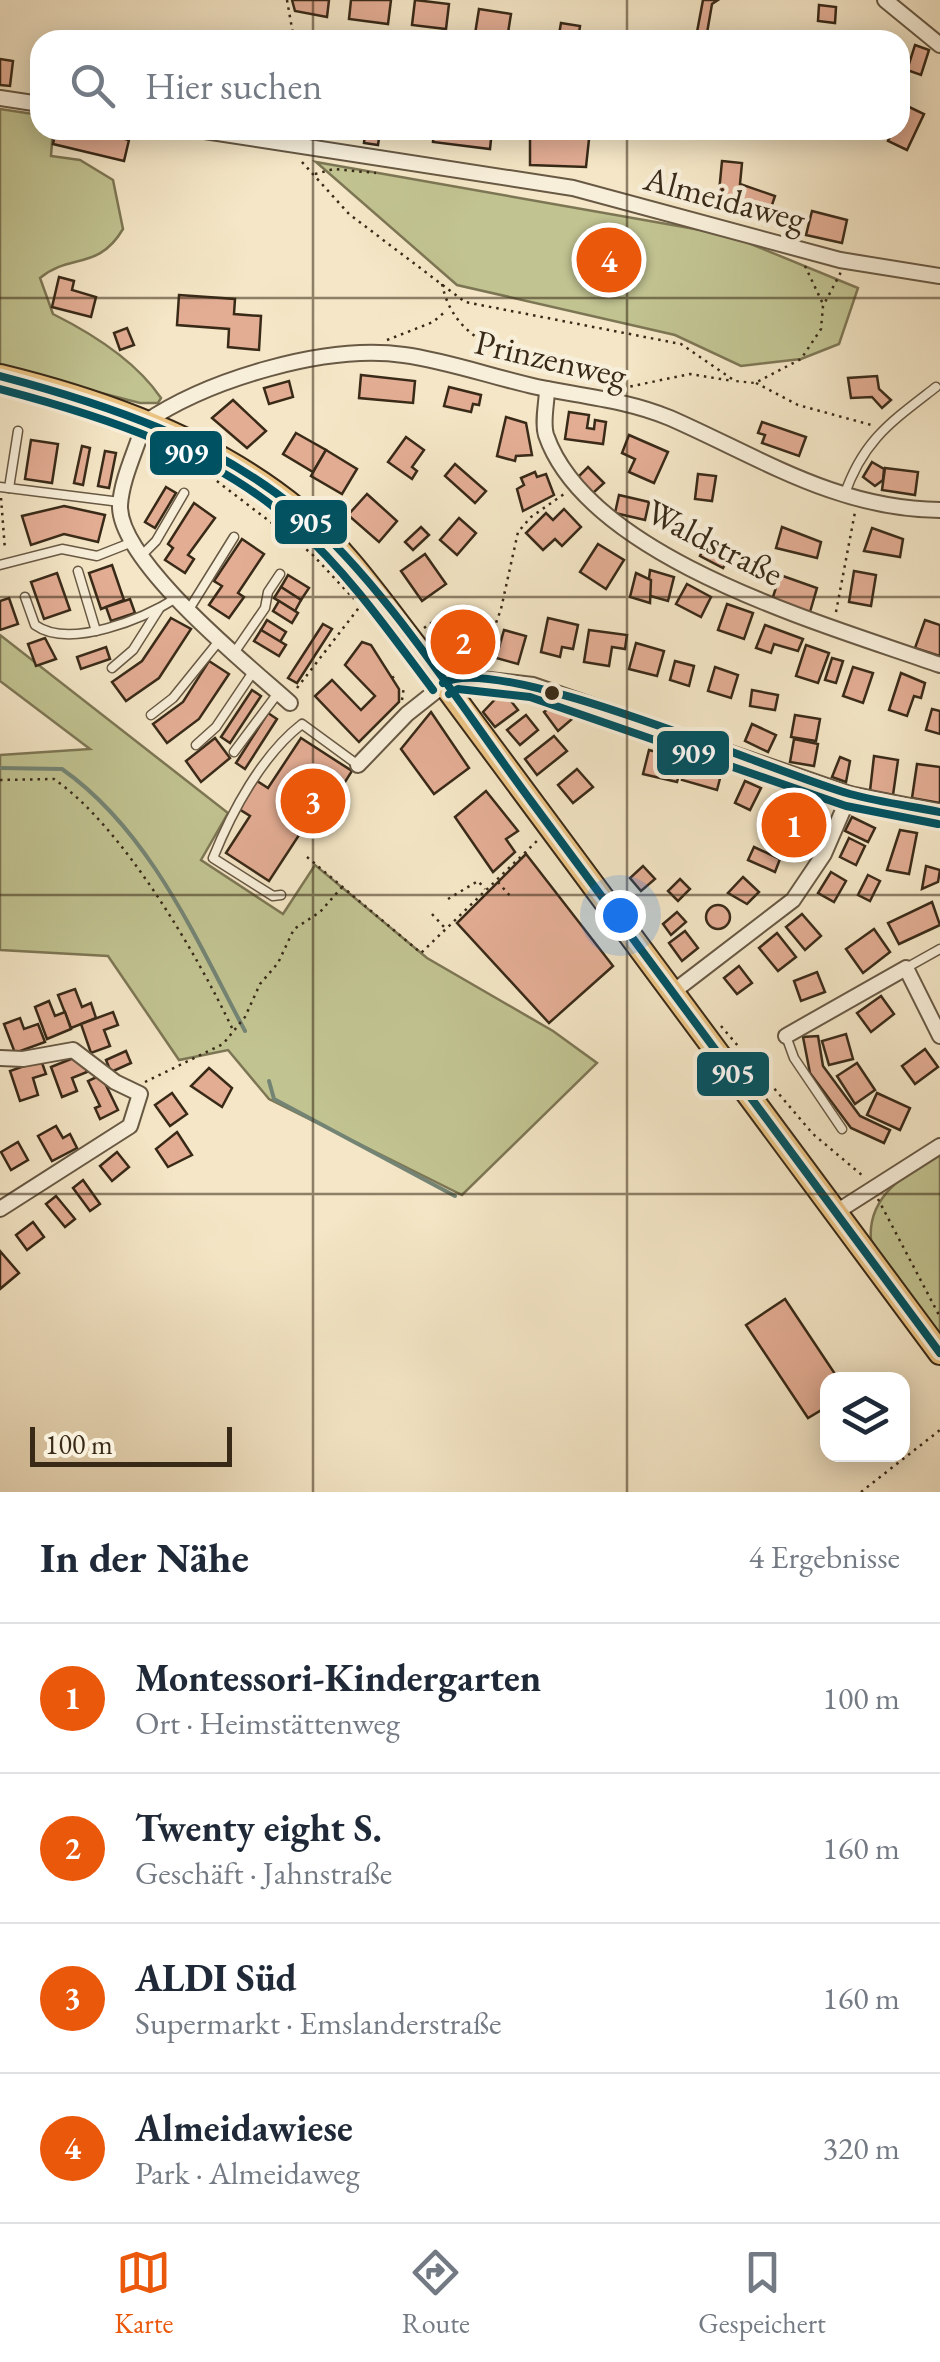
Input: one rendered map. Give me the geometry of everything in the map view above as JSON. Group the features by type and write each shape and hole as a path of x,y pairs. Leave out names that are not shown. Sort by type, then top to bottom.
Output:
{"main road":[{"path":"0,376 66,392 144,423 249,477 300,512 416,634 443,683 940,1353"}],"street":[{"path":"885,0 940,45"},
{"path":"0,98 30,102"},
{"name":"Almeidaweg","path":"260,140 574,188 840,260 940,276"},
{"name":"Prinzenweg","path":"144,423 214,387 338,352 408,355 595,396 665,416 850,498 891,509 940,510"},
{"name":"Waldstraße","path":"542,384 545,433 576,486 619,528 752,599 940,665"},
{"path":"144,423 121,502 130,543 188,610 284,698"},
{"path":"358,765 455,676 533,685 850,794 940,812"},
{"path":"674,992 793,900 824,854 850,794"},
{"path":"786,1036 906,968 940,1036"},
{"path":"0,1058 23,1059 74,1050 115,1082 135,1088 140,1094 130,1126 0,1209"},
{"path":"838,1211 940,1146"}],"lane":[{"path":"850,498 856,461 881,430 936,386"},
{"path":"18,431 3,487 121,502"},
{"path":"141,556 156,541 184,493"},
{"path":"188,610 234,537"},
{"path":"3,565 62,549 97,556 130,543"},
{"path":"78,570 96,631"},
{"path":"234,653 265,608 268,592 280,574"},
{"path":"25,597 35,625 72,637 159,609 178,597"},
{"path":"112,668 133,650 159,609"},
{"path":"151,715 173,698 219,641"},
{"path":"196,745 216,727 253,672"},
{"path":"234,752 284,698"},
{"path":"281,895 273,896 213,858 227,823 285,737 302,724 358,765"},
{"path":"906,968 940,949"},
{"path":"786,1036 801,1070 842,1128"}],"path":[{"path":"287,0 292,30"},
{"path":"304,147 302,162 349,214 465,302 681,344 734,381"},
{"path":"314,174 334,169 380,173"},
{"path":"755,382 801,360 821,329 824,306 837,283 840,260"},
{"path":"804,264 824,306"},
{"path":"441,283 448,310 458,325 540,369 542,384"},
{"path":"382,343 433,322 448,310"},
{"path":"595,396 690,374 755,382 798,405 866,421 881,430"},
{"path":"195,466 311,553 361,605 300,686 284,698"},
{"path":"474,680 501,609 518,532 531,517 576,486"},
{"path":"3,487 3,565"},
{"path":"833,627 850,498"},
{"path":"416,634 453,608 455,611"},
{"path":"399,704 404,686"},
{"path":"0,780 54,779 100,824 148,883 233,1030"},
{"path":"307,857 421,953 540,838"},
{"path":"448,899 478,880 486,890"},
{"path":"496,880 510,896"},
{"path":"135,1088 223,1044 246,1017 260,984 278,964 294,930 320,912 343,886"},
{"path":"432,914 446,929"},
{"path":"710,1013 813,1134 873,1188 940,1318"},
{"path":"862,1492 940,1430"}],"green space":[{"path":"0,109 30,114 30,140 52,140 51,156 80,160 113,180 123,229 104,251 51,270 40,278 53,314 126,360 161,398 158,403 140,403 0,367"},
{"path":"316,162 729,235 858,288 839,344 801,359 741,366 675,335 457,285"},
{"path":"0,635 228,813 201,860 283,914 315,865 427,958 553,1031 597,1063 462,1195 269,1099 228,1050 179,1060 108,956 0,950 0,755 90,749 0,681"},
{"path":"940,1154 940,1351 871,1240 871,1224 882,1198 891,1188"}],"building":[{"path":"292,0 329,0 327,17 295,11"},
{"path":"351,0 391,0 388,24 349,19"},
{"path":"415,0 449,4 446,29 412,25"},
{"path":"703,0 718,0 712,4 708,30 697,30"},
{"path":"819,5 836,7 835,23 818,21"},
{"path":"479,9 511,14 508,30 476,30"},
{"path":"561,23 580,26 579,30 560,30"},
{"path":"915,45 929,50 921,75 910,71"},
{"path":"0,59 13,61 10,86 0,85"},
{"path":"910,107 924,114 907,150 888,141 910,140"},
{"path":"54,140 129,140 124,161 53,144"},
{"path":"433,140 491,140 490,149"},
{"path":"530,140 589,140 586,167 530,165"},
{"path":"722,161 742,163 740,184 775,196 767,220 718,203"},
{"path":"812,211 847,220 842,243 806,235"},
{"path":"59,277 74,281 72,290 96,297 91,317 52,307"},
{"path":"179,295 235,299 234,314 261,316 259,350 228,347 229,329 177,325"},
{"path":"127,328 134,345 120,350 114,333"},
{"path":"361,375 415,381 413,403 359,398"},
{"path":"877,376 879,389 891,400 882,408 872,397 851,398 848,378"},
{"path":"289,381 293,397 269,404 264,388"},
{"path":"449,387 481,395 479,405 473,404 471,412 444,406"},
{"path":"233,400 266,431 247,448 212,418"},
{"path":"569,412 589,415 587,428 594,429 595,420 606,422 603,444 565,439"},
{"path":"506,417 526,423 532,455 516,456 515,461 497,456"},
{"path":"762,422 806,437 799,456 762,443 765,435 758,433"},
{"path":"296,433 326,450 313,472 283,454"},
{"path":"629,435 668,452 654,483 629,472 635,459 622,453"},
{"path":"406,437 424,450 412,467 417,471 412,479 388,462"},
{"path":"31,440 58,444 52,483 25,479"},
{"path":"82,446 90,448 83,485 74,483"},
{"path":"326,450 357,469 342,494 311,476"},
{"path":"105,451 116,453 109,488 98,486"},
{"path":"872,462 884,469 883,480 875,486 863,477"},
{"path":"455,464 486,491 475,503 445,476"},
{"path":"588,467 604,483 593,493 578,477"},
{"path":"885,468 918,472 915,495 882,490"},
{"path":"535,472 537,477 546,474 554,495 523,511 517,489 524,485 521,478"},
{"path":"698,474 716,476 712,501 695,499"},
{"path":"166,487 176,493 155,528 145,522"},
{"path":"367,494 397,521 379,542 348,515"},
{"path":"619,495 649,502 645,520 615,513"},
{"path":"194,503 215,518 188,555 194,559 185,573 165,560 173,548 168,544"},
{"path":"64,506 105,515 98,542 64,534 31,545 22,516"},
{"path":"564,509 581,527 562,546 555,539 543,550 526,533 546,513 553,520"},
{"path":"459,518 476,533 457,555 440,540"},
{"path":"421,527 429,535 413,550 405,542"},
{"path":"782,527 821,542 817,558 776,548"},
{"path":"872,528 903,539 900,557 864,551"},
{"path":"242,539 264,554 238,593 244,597 229,618 209,605 222,586 214,581"},
{"path":"706,543 730,555 723,568 700,556"},
{"path":"598,544 624,560 606,589 580,572"},
{"path":"425,554 446,584 422,601 401,571"},
{"path":"112,565 124,600 101,609 89,573"},
{"path":"650,570 674,577 668,601 647,595"},
{"path":"854,571 876,575 871,606 849,602"},
{"path":"57,573 70,610 44,619 31,582"},
{"path":"636,573 651,580 650,603 630,597"},
{"path":"288,575 309,588 301,600 281,587"},
{"path":"780,575 817,588 810,612 772,600"},
{"path":"687,584 711,597 701,617 676,604"},
{"path":"281,587 301,600 295,611 274,598"},
{"path":"9,598 18,624 0,630 0,601"},
{"path":"130,599 135,613 111,621 106,607"},
{"path":"279,601 298,613 292,623 273,611"},
{"path":"727,604 753,613 744,639 718,630"},
{"path":"461,607 482,636 463,649 443,620"},
{"path":"171,618 191,629 159,678 126,701 112,682 142,661"},
{"path":"548,618 578,625 573,649 562,647 560,657 541,652"},
{"path":"267,620 286,632 280,642 261,630"},
{"path":"925,620 940,625 940,656 915,648"},
{"path":"323,624 332,629 297,683 288,678"},
{"path":"765,625 803,639 798,651 774,644 771,653 756,648"},
{"path":"261,630 286,645 279,656 254,641"},
{"path":"504,630 526,636 518,664 496,658"},
{"path":"589,630 627,635 625,649 612,647 609,666 584,662"},
{"path":"45,638 56,659 36,666 28,644"},
{"path":"362,642 371,645 399,689 399,702 359,742 315,696 332,680 361,710 375,696 345,665"},
{"path":"636,643 664,651 657,676 629,669"},
{"path":"806,645 829,653 818,683 796,676"},
{"path":"106,647 110,659 81,669 77,657"},
{"path":"832,658 843,661 836,683 825,680"},
{"path":"209,661 229,674 199,719 167,743 153,724 183,702"},
{"path":"675,661 694,666 689,686 670,680"},
{"path":"715,667 738,675 731,698 708,691"},
{"path":"853,667 873,673 863,703 843,696"},
{"path":"901,673 925,683 921,698 914,696 907,716 889,710"},
{"path":"252,690 261,696 230,743 221,737"},
{"path":"752,690 778,695 775,710 750,706"},
{"path":"503,691 518,710 495,727 483,712"},
{"path":"558,701 572,719 558,731 544,712"},
{"path":"932,709 940,711 940,734 926,730"},
{"path":"431,712 469,768 434,794 401,749"},
{"path":"268,713 277,719 245,769 236,763"},
{"path":"526,715 538,730 520,745 507,730"},
{"path":"795,715 820,719 816,741 791,737"},
{"path":"752,724 776,735 768,752 745,741"},
{"path":"554,736 567,751 537,775 525,759"},
{"path":"215,738 230,758 201,782 186,761"},
{"path":"301,738 352,771 324,815 316,809 269,881 226,853 250,816 239,809 257,781 268,788"},
{"path":"794,739 818,744 814,766 790,762"},
{"path":"649,750 683,759 677,782 643,774"},
{"path":"874,756 898,760 893,795 870,791"},
{"path":"688,757 723,767 717,790 682,780"},
{"path":"840,757 850,761 846,782 832,777"},
{"path":"917,764 940,767 940,803 912,798"},
{"path":"577,769 593,787 573,803 558,785"},
{"path":"745,781 761,788 750,810 735,803"},
{"path":"486,791 518,831 506,839 515,852 493,872 455,817"},
{"path":"791,806 810,814 798,844 779,836"},
{"path":"852,817 875,828 868,842 845,831"},
{"path":"900,830 917,833 909,874 887,870"},
{"path":"849,838 865,846 856,865 840,857"},
{"path":"754,847 780,859 775,872 748,860"},
{"path":"526,854 613,966 549,1023 457,923"},
{"path":"643,866 655,879 641,891 630,878"},
{"path":"926,866 940,870 938,882 922,889"},
{"path":"831,872 846,881 834,902 818,893"},
{"path":"868,875 880,881 870,901 858,895"},
{"path":"743,877 759,892 747,904 728,893"},
{"path":"680,879 690,889 678,901 668,891"},
{"path":"932,902 940,925 899,944 888,923"},
{"path":"718,905 727,908 727,926 718,929 709,926 706,917 709,908"},
{"path":"677,912 686,922 671,935 663,924"},
{"path":"802,914 821,936 805,950 786,927"},
{"path":"874,929 890,952 863,973 846,949"},
{"path":"685,931 698,948 682,961 669,943"},
{"path":"777,933 796,957 778,971 759,948"},
{"path":"739,966 752,983 737,994 724,978"},
{"path":"817,972 825,992 801,1001 794,981"},
{"path":"75,989 82,1007 91,1003 96,1018 71,1028 58,995"},
{"path":"881,996 894,1014 871,1032 857,1013"},
{"path":"49,1001 55,1016 65,1012 71,1029 47,1039 35,1007"},
{"path":"113,1012 118,1025 104,1030 110,1046 91,1053 81,1024"},
{"path":"20,1018 24,1029 38,1024 45,1042 15,1053 4,1024"},
{"path":"846,1034 853,1059 829,1065 822,1041"},
{"path":"818,1036 823,1066 860,1116 890,1130 884,1143 851,1128 810,1073 803,1037"},
{"path":"925,1049 938,1067 915,1084 902,1066"},
{"path":"126,1051 131,1063 111,1072 106,1060"},
{"path":"81,1055 87,1072 72,1078 77,1091 62,1097 51,1067"},
{"path":"41,1060 46,1074 33,1078 38,1095 20,1101 10,1071"},
{"path":"857,1063 875,1090 855,1104 837,1076"},
{"path":"209,1068 232,1088 222,1107 191,1086"},
{"path":"101,1075 118,1110 100,1119 95,1108 100,1106 88,1081"},
{"path":"172,1093 187,1114 170,1126 155,1105"},
{"path":"877,1093 910,1108 900,1130 867,1115"},
{"path":"56,1126 63,1138 70,1134 77,1148 52,1161 38,1136"},
{"path":"177,1132 192,1155 168,1167 156,1149"},
{"path":"18,1142 28,1160 11,1170 1,1152"},
{"path":"117,1152 129,1167 112,1181 100,1166"},
{"path":"83,1180 100,1204 90,1211 73,1188"},
{"path":"56,1196 75,1219 65,1227 46,1204"},
{"path":"33,1222 44,1237 27,1250 16,1235"},
{"path":"0,1251 19,1273 0,1289"},
{"path":"785,1299 834,1372 820,1372 820,1411 808,1418 746,1325"}],"waterway":[{"path":"0,768 62,769 121,823 189,924 245,1031"},
{"path":"269,1081 274,1099 455,1196"}],"transit line":[{"name":"905","path":"0,376 119,412 196,445 267,487 331,541 422,649 940,1353"},
{"name":"909","path":"0,389 78,411 157,440 194,457 265,500 334,564 433,690"},
{"name":"905","path":"443,683 473,678 520,684 640,719 850,794 940,812"},
{"name":"909","path":"449,694 458,689 530,697 846,806 938,824"}],"place":[{"name":"Almeidawiese","path":"609,260"},
{"name":"Twenty eight S.","path":"463,642"},
{"name":"ALDI Süd","path":"313,801"},
{"name":"Montessori-Kindergarten","path":"794,825"}]}
